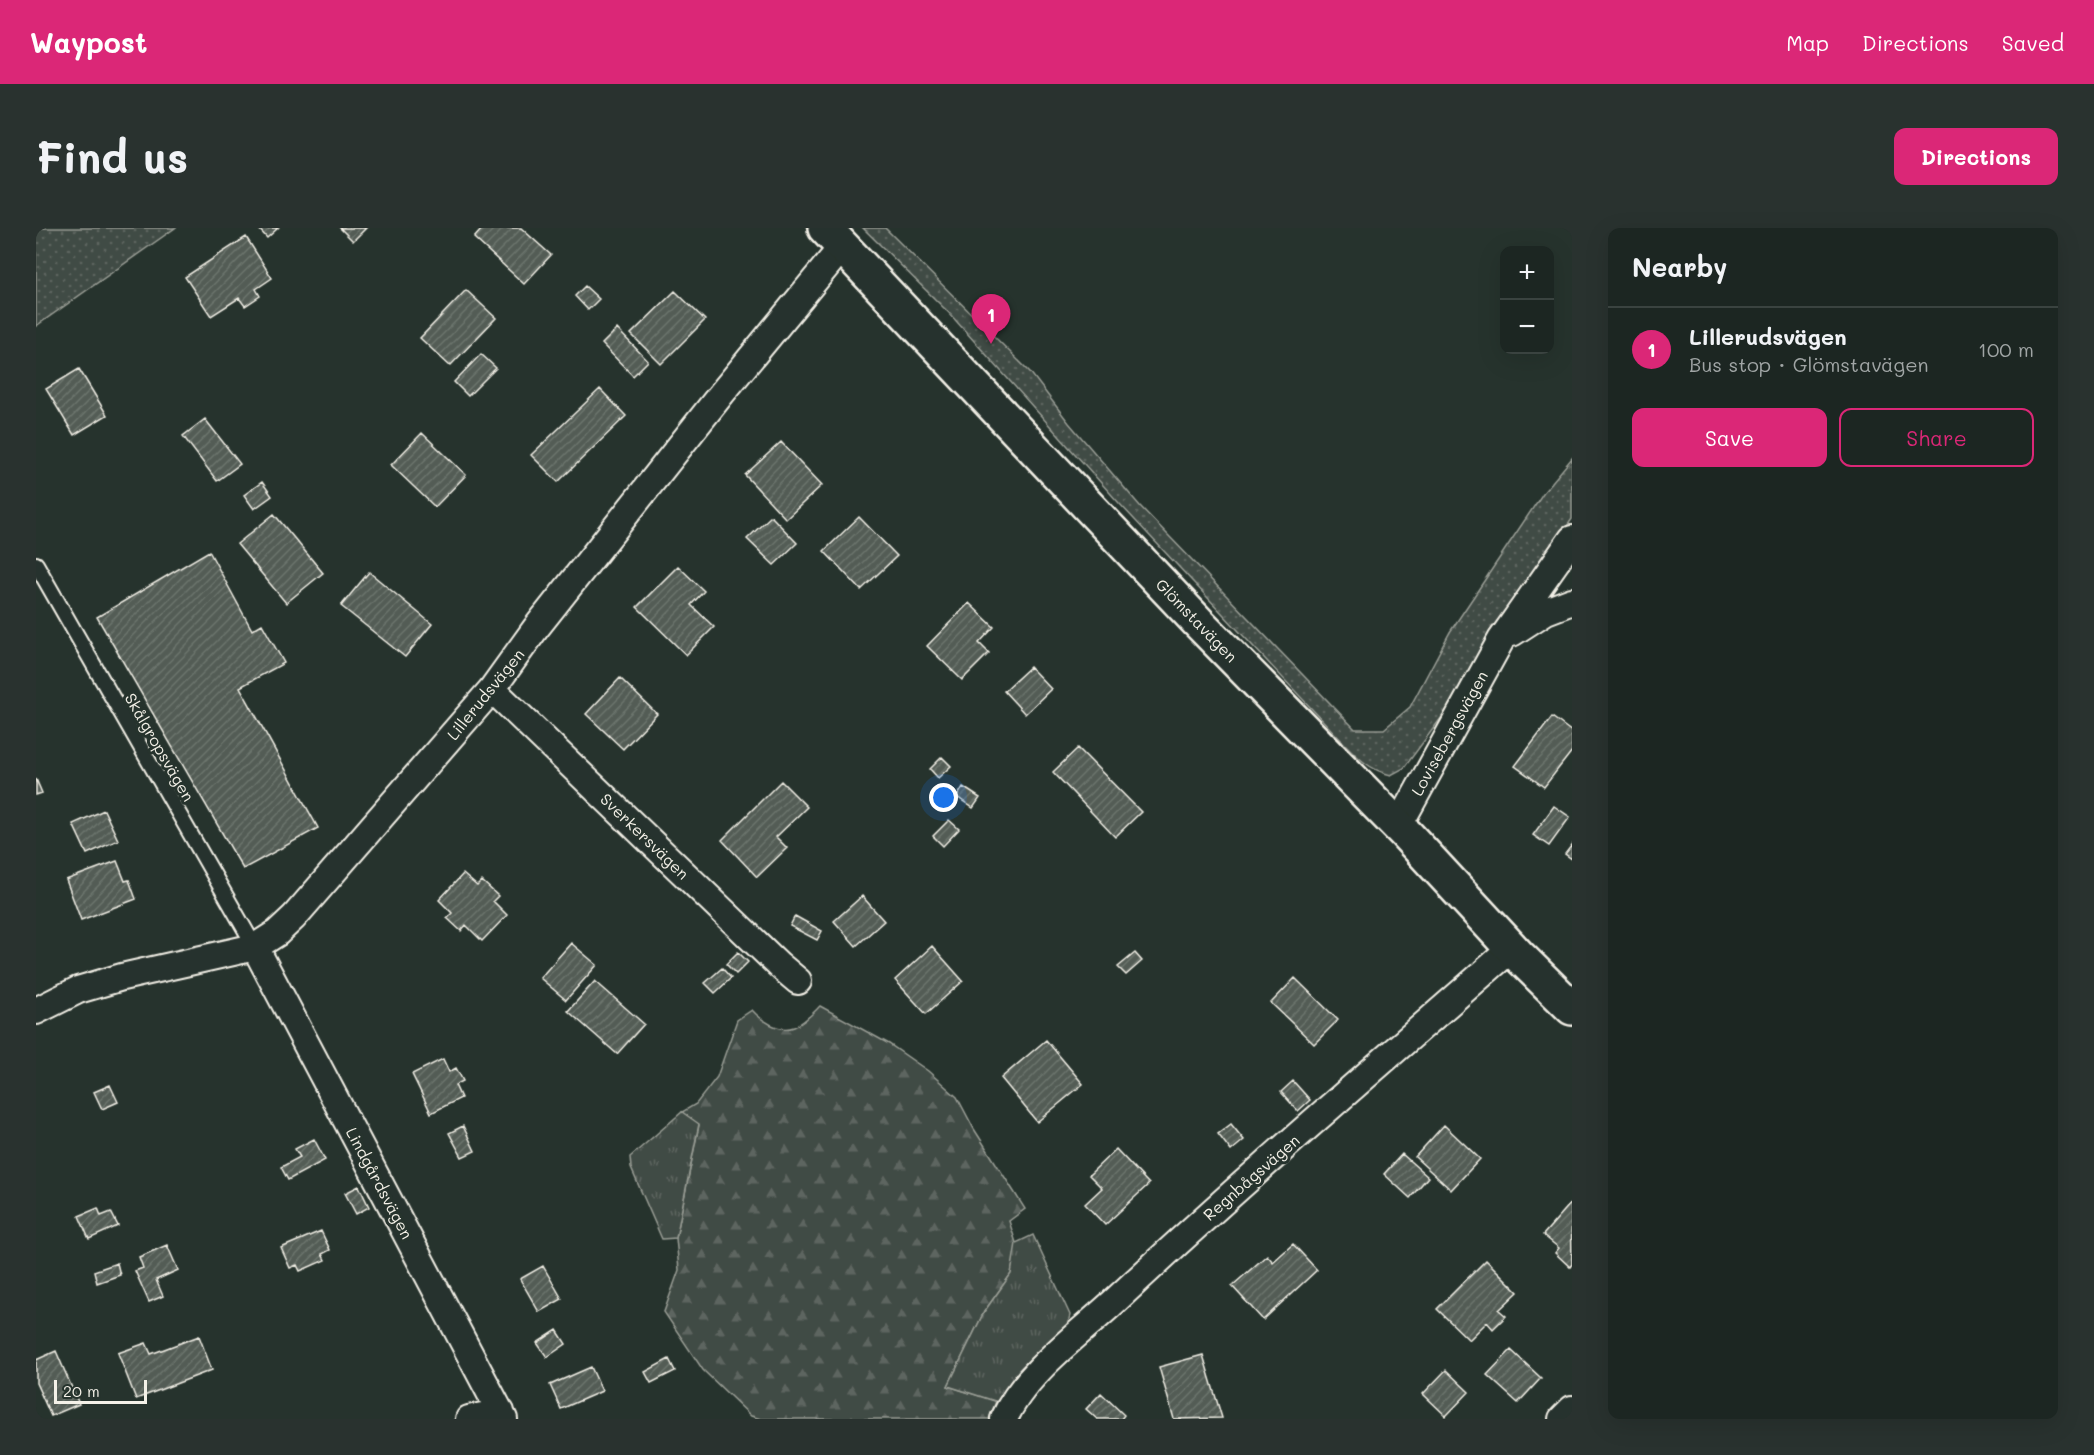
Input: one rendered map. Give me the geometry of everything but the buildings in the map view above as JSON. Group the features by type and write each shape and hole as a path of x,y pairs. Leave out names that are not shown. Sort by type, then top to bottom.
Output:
{"main road":[{"name":"Glömstavägen","path":"834,237 1198,622 1572,1008"}],"street":[{"name":"Lillerudsvägen","path":"36,1011 78,990 122,977 255,947 277,933 294,917 492,689 536,628 693,429 834,237"},
{"name":"Lovisebergsvägen","path":"1398,827 1500,640 1572,538"},
{"name":"Lovisebergsvägen","path":"1500,640 1546,611 1572,601"},
{"name":"Sverkersvägen","path":"492,689 798,981"},
{"name":"Lindgårdsvägen","path":"255,947 503,1415"},
{"name":"Regnbågsvägen","path":"1004,1419 1010,1405 1035,1373 1195,1227 1512,948"},
{"path":"1562,1419 1572,1409"},
{"path":"469,1419 503,1415"}],"lane":[{"name":"Skålgropsvägen","path":"36,564 255,947"}],"green space":[{"path":"36,228 175,228 36,326"},
{"path":"863,228 885,228 1030,372 1069,423 1140,506 1355,729 1384,729 1410,707 1450,632 1543,493 1572,458 1572,519 1453,702 1404,768 1391,775 1383,773 1363,762 1347,746 1119,503 949,313"},
{"path":"820,1006 889,1044 928,1071 957,1097 974,1129 1025,1209 1009,1221 1017,1246 1011,1274 984,1312 948,1386 996,1401 989,1419 761,1419 751,1416 703,1370 664,1312 679,1270 676,1238 699,1125 682,1112 696,1104 717,1077 737,1020 752,1010 760,1018 776,1027 794,1027"},
{"path":"682,1112 699,1124 676,1238 662,1239 631,1168 630,1157"},
{"path":"1033,1235 1070,1315 1067,1324 1056,1338 1025,1363 998,1402 948,1386 984,1312 1011,1274 1016,1243"}],"place":[{"name":"Lillerudsvägen","path":"991,344"}]}
